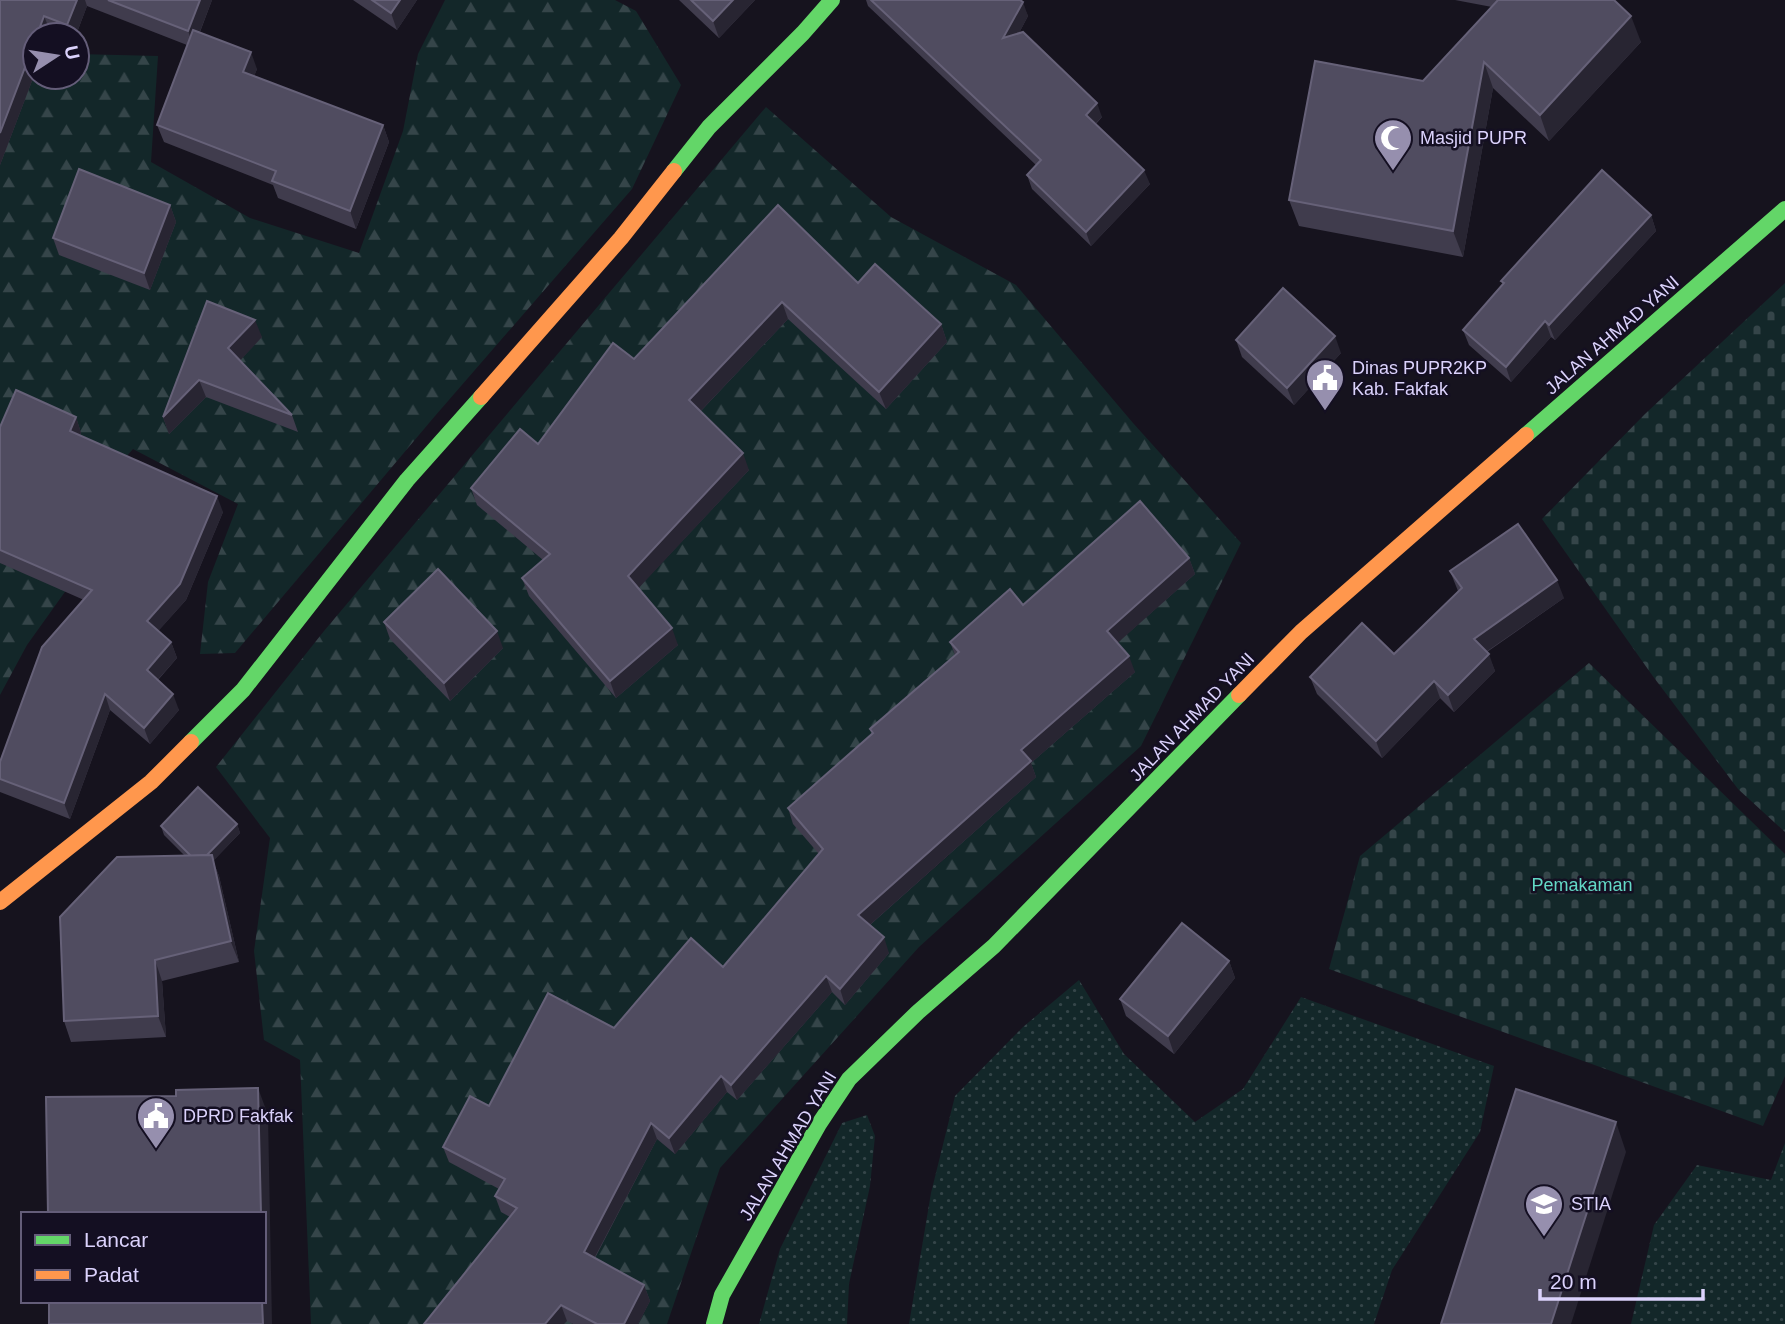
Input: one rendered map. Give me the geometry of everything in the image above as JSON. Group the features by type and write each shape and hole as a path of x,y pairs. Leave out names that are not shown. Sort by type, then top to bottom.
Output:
{"main road":[{"path":"0,902 151,782 243,690 407,480 621,238 709,127 803,33 832,0"},
{"name":"JALAN AHMAD YANI","path":"714,1324 722,1295 819,1124 849,1079 918,1012 993,946 1301,632 1785,209"}],"green space":[{"path":"445,0 615,0 636,11 681,85 632,189 435,416 235,653 200,654 208,582 238,504 133,449 79,510 77,575 27,645 0,695 0,31 21,38 21,91 91,91 91,54 158,56 151,162 250,218 359,253 403,131 418,54"},
{"path":"766,107 891,217 1016,285 1133,423 1241,543 1141,746 919,947 720,1168 667,1324 638,1324 650,1301 570,1322 573,1324 311,1324 300,1060 264,1040 254,951 270,838 216,767 324,631","holes":["867,760 949,855 876,919 794,824","716,1105 675,1154 634,1119"]},
{"path":"1785,283 1785,832 1738,789 1652,675 1542,519 1645,414"},
{"name":"Pemakaman","path":"1589,663 1785,854 1785,1076 1763,1126 1329,969 1360,856"},
{"path":"1079,980 1124,1054 1195,1122 1243,1089 1301,997 1494,1066 1480,1132 1392,1270 1374,1324 909,1324 931,1193 955,1096 1023,1027"},
{"path":"867,1115 875,1136 870,1186 849,1284 847,1324 759,1324 780,1249 842,1123"},
{"path":"1785,1143 1785,1324 1631,1324 1654,1225 1697,1165 1771,1180"}],"building":[{"path":"0,0 77,0 69,21 57,21 44,16 42,21 21,21 21,78 0,133"},
{"path":"108,0 200,0 188,31"},
{"path":"372,0 400,0 391,13"},
{"path":"691,0 733,0 713,21"},
{"path":"871,0 1020,0 1023,2 1003,38 1023,32 1097,103 1086,115 1144,170 1086,232 1027,175 1041,160"},
{"path":"1498,0 1614,0 1631,16 1540,115 1484,62 1453,231 1289,200 1315,61 1423,81"},
{"path":"193,30 251,52 243,72 383,125 350,211 272,181 276,171 157,125"},
{"path":"79,169 170,205 144,273 53,238"},
{"path":"1602,170 1651,215 1549,325 1545,321 1506,367 1463,330 1504,283 1501,281"},
{"path":"778,205 858,283 875,264 941,324 879,392 782,302 689,400 743,453 628,576 672,628 610,681 522,578 550,554 471,488 520,429 538,444 613,343 634,359"},
{"path":"1283,288 1335,336 1287,388 1236,340"},
{"path":"207,301 255,320 228,348 292,415 199,380 163,417"},
{"path":"16,390 76,417 70,431 217,496 180,584 147,621 171,642 147,670 173,694 144,728 105,694 64,803 0,779 0,762 42,647 92,590 0,550 0,427"},
{"path":"1140,501 1189,558 1107,631 1129,656 1021,750 1031,761 858,915 884,937 840,989 826,976 731,1085 721,1076 669,1138 651,1123 584,1252 644,1285 624,1324 597,1324 561,1305 545,1324 424,1324 517,1208 495,1196 505,1179 443,1147 470,1096 489,1106 548,993 614,1028 691,938 723,967 823,849 788,808 873,733 870,729 959,652 950,642 1010,589 1023,605"},
{"path":"1518,524 1557,580 1474,639 1489,654 1448,695 1434,681 1376,741 1310,677 1362,623 1394,654 1462,588 1450,571"},
{"path":"438,569 497,631 444,683 384,622"},
{"path":"198,787 237,824 207,855 191,856 161,826"},
{"path":"212,855 231,941 155,960 158,1016 64,1021 60,917 117,857"},
{"path":"1182,923 1229,961 1168,1036 1120,999"},
{"path":"258,1088 261,1212 48,1212 46,1097 176,1096 176,1090"},
{"name":"STIA","path":"1516,1089 1616,1122 1551,1324 1441,1324"},
{"path":"49,1303 262,1303 263,1324 49,1324"}],"traffic: fast":[{"path":"674,171 709,127 803,33 832,0"},
{"path":"1526,435 1785,209"},
{"path":"191,742 243,690 407,480 481,397"},
{"path":"714,1324 722,1295 819,1124 849,1079 918,1012 994,946 1239,695"}],"traffic: slow":[{"path":"481,397 621,238 674,171"},
{"path":"1239,695 1301,632 1526,435"},
{"path":"0,902 151,782 191,742"}],"place":[{"name":"Masjid PUPR","path":"1393,172"},
{"name":"Dinas PUPR2KP Kab. Fakfak","path":"1325,412"},
{"name":"DPRD Fakfak","path":"156,1150"},
{"name":"STIA","path":"1544,1238"}]}
